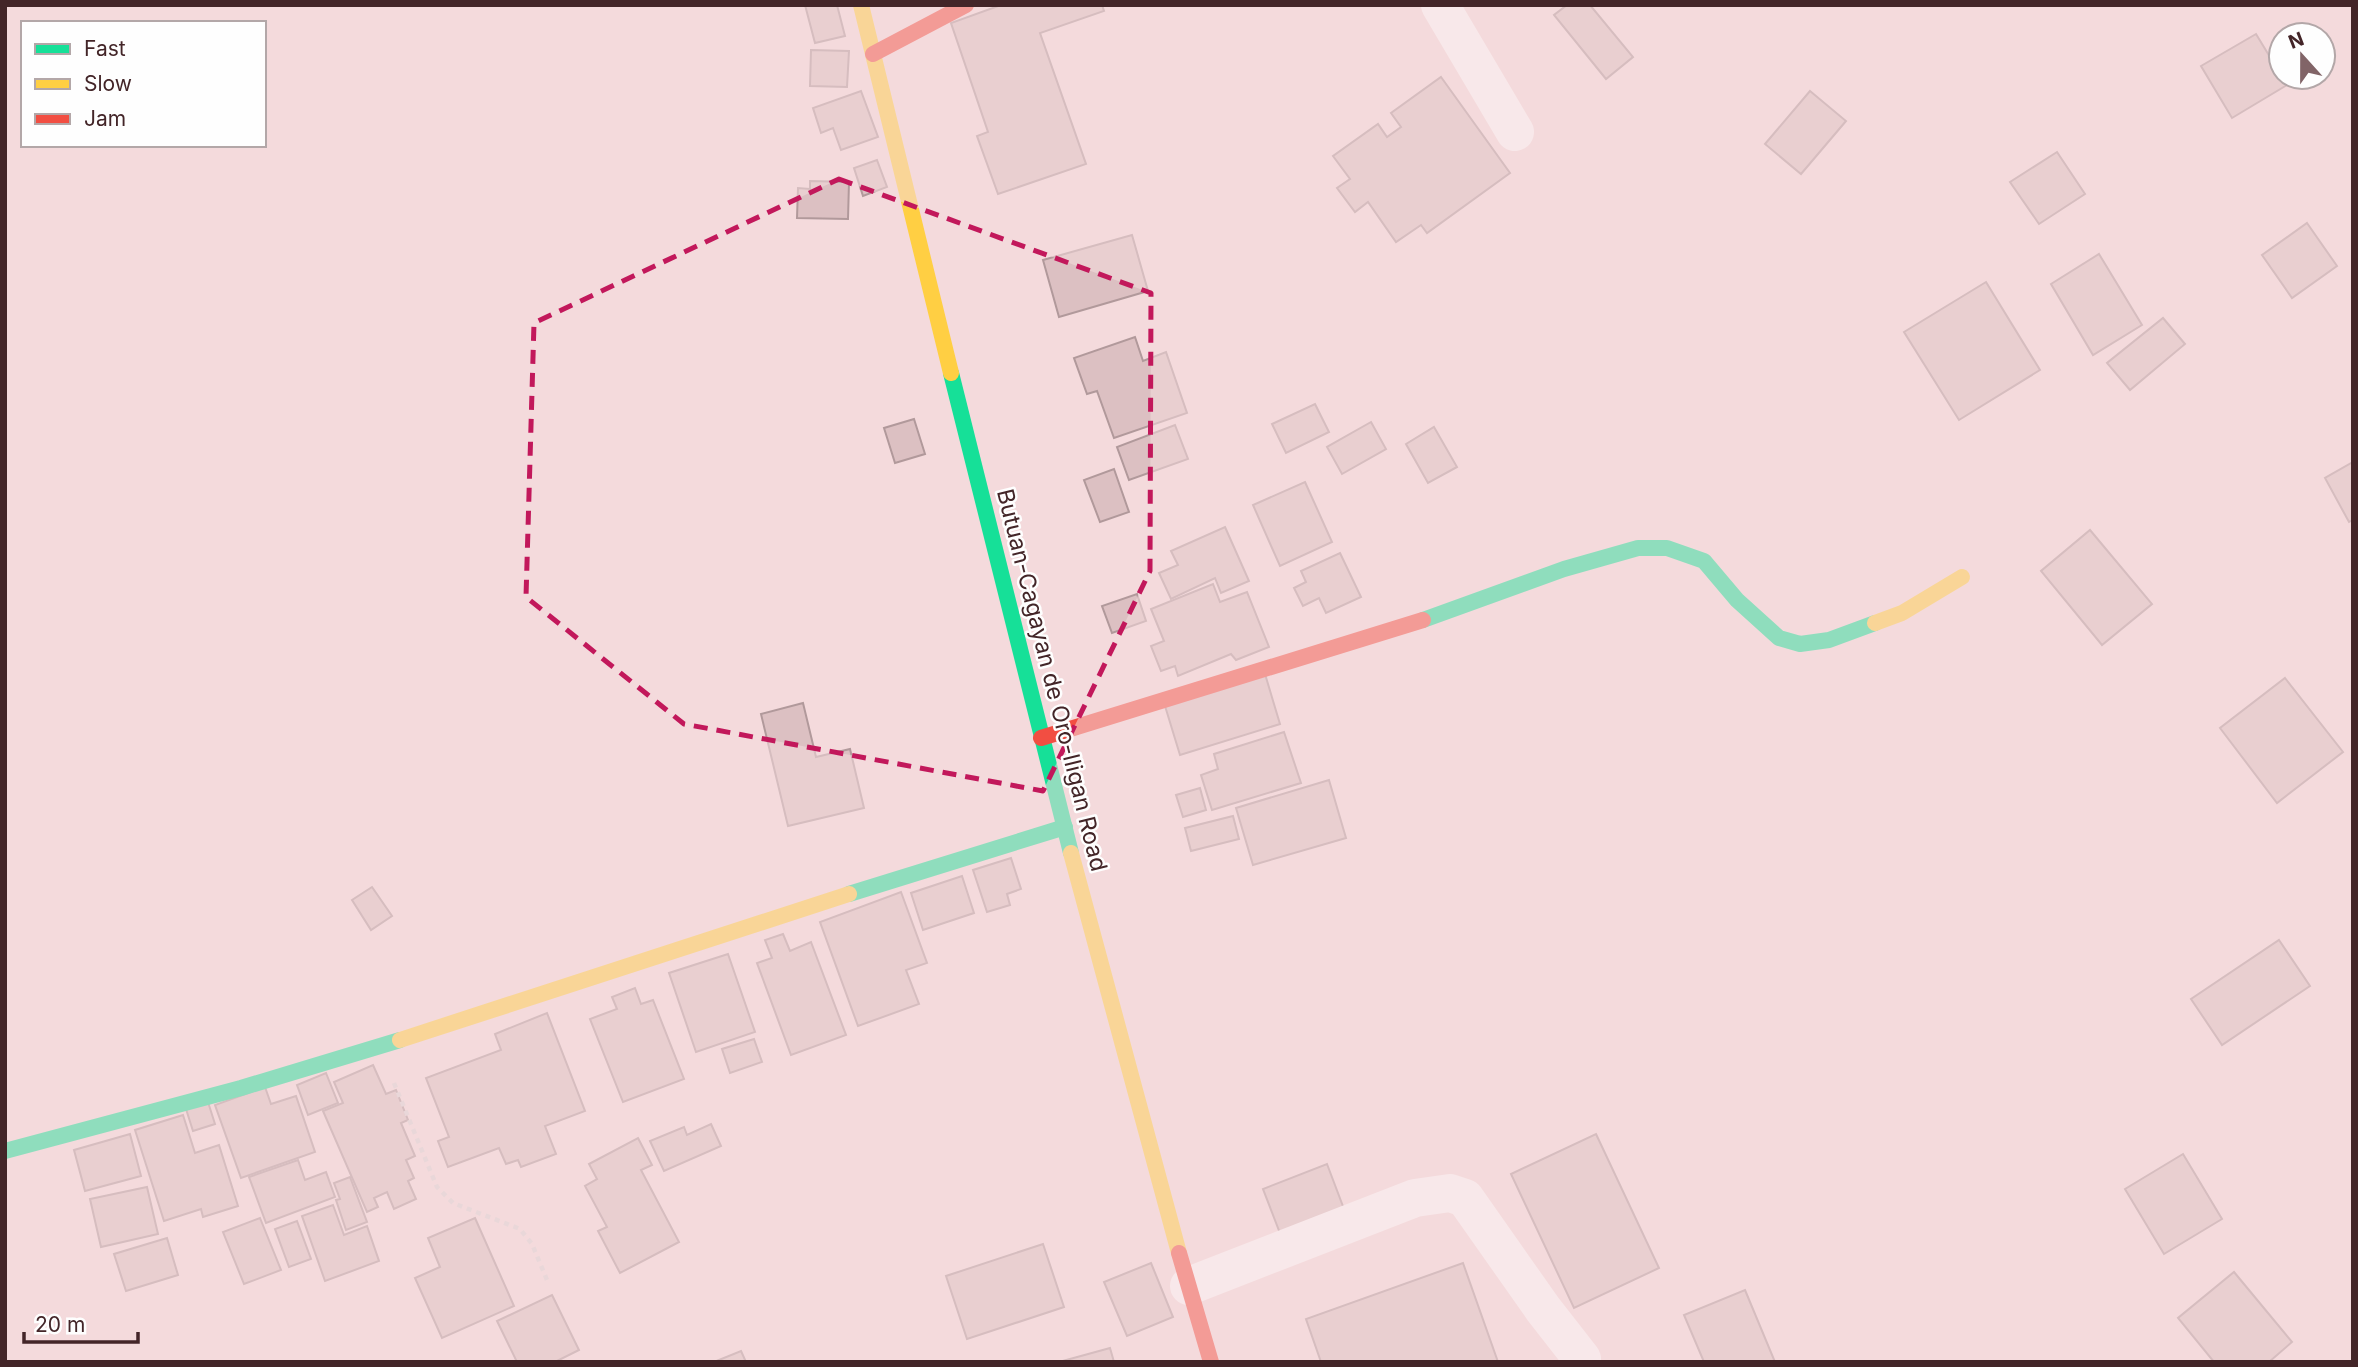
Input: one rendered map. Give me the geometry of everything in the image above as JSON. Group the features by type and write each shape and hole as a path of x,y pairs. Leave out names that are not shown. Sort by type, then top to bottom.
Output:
{"main road":[{"name":"Butuan-Cagayan de Oro-Iligan Road","path":"861,5 1041,737 1163,1200 1211,1362"},
{"path":"873,54 966,5"},
{"path":"1041,737 1392,631 1564,569 1638,548 1667,548 1704,561 1737,600 1779,638 1800,644 1829,640 1902,613 1962,577"},
{"path":"5,1151 379,1047 939,865 1065,828"}],"street":[{"path":"1440,5 1515,132"},
{"path":"1189,1286 1415,1198 1451,1193 1465,1198 1582,1359"}],"path":[{"path":"379,1047 437,1187 453,1203 520,1229 532,1244 547,1280"}],"highlighted area":[{"path":"839,179 1151,293 1150,571 1043,791 684,724 526,597 534,323"}],"building":[{"path":"805,5 837,5 845,36 815,43"},
{"path":"1001,5 1102,5 1104,11 1040,33 1086,164 998,194 977,136 988,132 951,23"},
{"path":"1567,5 1590,5 1633,57 1606,79 1554,15"},
{"path":"2256,34 2267,52 2267,91 2277,91 2232,118 2201,66"},
{"path":"811,50 849,51 847,87 810,86"},
{"path":"1441,77 1510,173 1427,233 1421,225 1396,242 1368,202 1355,212 1337,188 1350,179 1333,156 1378,124 1387,137 1401,127 1391,113"},
{"path":"861,91 878,137 841,150 833,128 821,133 813,108"},
{"path":"1810,91 1846,121 1801,174 1765,144"},
{"path":"2057,152 2085,194 2039,224 2010,182"},
{"path":"877,160 887,187 863,196 854,168"},
{"path":"810,181 849,182 848,219 797,218 798,188 810,189"},
{"path":"2307,223 2337,266 2292,298 2262,255"},
{"path":"1132,235 1148,291 1059,317 1043,260"},
{"path":"2099,254 2142,325 2093,355 2051,284"},
{"path":"1986,282 2040,370 1959,420 1904,332"},
{"path":"2163,318 2185,344 2130,390 2107,363"},
{"path":"1135,337 1143,361 1166,352 1187,413 1114,438 1097,391 1087,394 1074,358"},
{"path":"1315,404 1329,432 1286,453 1272,424"},
{"path":"914,419 925,454 895,463 884,428"},
{"path":"1371,422 1386,449 1342,474 1327,447"},
{"path":"1175,425 1188,459 1129,480 1117,447"},
{"path":"1434,427 1457,467 1428,483 1406,444"},
{"path":"2353,462 2353,520 2349,522 2325,478"},
{"path":"1114,469 1129,512 1100,522 1084,480"},
{"path":"1305,482 1332,542 1280,566 1253,505"},
{"path":"1225,527 1249,581 1221,593 1215,578 1171,599 1159,573 1178,565 1171,551"},
{"path":"2090,530 2152,604 2102,645 2041,571"},
{"path":"1340,553 1361,597 1326,613 1319,598 1303,606 1294,588 1306,582 1301,571"},
{"path":"1213,584 1220,602 1247,592 1269,647 1236,660 1231,654 1178,676 1175,666 1161,671 1151,646 1164,641 1151,609"},
{"path":"1137,594 1146,621 1112,633 1102,606"},
{"path":"1265,674 1280,724 1180,755 1165,706"},
{"path":"2285,678 2343,752 2277,803 2220,728"},
{"path":"803,703 816,757 850,749 864,808 788,826 761,714"},
{"path":"1284,732 1301,783 1212,810 1201,775 1218,769 1214,754"},
{"path":"1329,780 1346,838 1253,865 1236,808"},
{"path":"1200,788 1206,810 1183,817 1176,795"},
{"path":"1233,816 1239,839 1191,851 1185,828"},
{"path":"1011,858 1021,889 1007,894 1010,905 987,912 973,870"},
{"path":"962,876 974,913 923,930 911,893"},
{"path":"372,887 392,916 371,930 352,900"},
{"path":"901,892 927,963 906,970 919,1004 858,1026 820,922"},
{"path":"783,934 790,951 811,942 846,1035 791,1055 757,963 772,958 765,940"},
{"path":"2279,940 2310,986 2222,1045 2191,999"},
{"path":"728,954 755,1032 696,1052 669,973"},
{"path":"635,988 641,1004 653,1000 684,1079 623,1102 590,1019 617,1009 612,997"},
{"path":"547,1013 585,1111 545,1126 556,1154 521,1167 518,1160 506,1164 499,1148 448,1167 438,1141 449,1137 426,1078 501,1050 495,1034"},
{"path":"754,1039 762,1062 730,1073 722,1049"},
{"path":"373,1065 386,1094 396,1090 408,1120 401,1123 415,1156 406,1160 414,1178 408,1181 416,1199 394,1209 387,1192 374,1198 378,1207 367,1212 323,1111 343,1103 334,1082"},
{"path":"326,1073 338,1103 308,1115 297,1085"},
{"path":"265,1087 271,1104 296,1096 315,1152 241,1178 215,1105"},
{"path":"208,1102 215,1124 193,1131 186,1109"},
{"path":"183,1115 195,1153 219,1145 238,1206 203,1217 201,1209 164,1221 135,1130"},
{"path":"711,1124 721,1146 664,1171 650,1141 684,1127 687,1135"},
{"path":"130,1134 141,1176 85,1191 74,1150"},
{"path":"1596,1134 1659,1268 1574,1308 1511,1174"},
{"path":"638,1138 652,1165 641,1170 679,1242 620,1273 598,1231 607,1227 585,1186 597,1179 589,1164"},
{"path":"2183,1154 2222,1219 2164,1254 2125,1189"},
{"path":"298,1160 305,1180 326,1172 335,1197 266,1223 249,1177"},
{"path":"1327,1164 1347,1217 1283,1241 1263,1189"},
{"path":"350,1177 367,1222 346,1230 336,1200 340,1199 334,1183"},
{"path":"147,1187 158,1234 101,1247 90,1199"},
{"path":"333,1205 344,1235 367,1226 379,1261 325,1281 302,1216"},
{"path":"260,1218 281,1270 244,1284 223,1232"},
{"path":"475,1218 514,1306 442,1338 415,1278 440,1267 428,1238"},
{"path":"297,1221 311,1259 289,1267 275,1229"},
{"path":"167,1238 178,1275 126,1291 114,1254"},
{"path":"1043,1244 1064,1307 967,1339 946,1276"},
{"path":"1151,1263 1173,1317 1127,1336 1104,1282"},
{"path":"1463,1263 1498,1362 1321,1362 1306,1319"},
{"path":"2234,1272 2292,1342 2269,1362 2214,1362 2178,1318"},
{"path":"1745,1290 1775,1362 1704,1362 1684,1315"},
{"path":"552,1295 579,1350 555,1362 517,1362 497,1321"},
{"path":"1110,1348 1114,1362 1059,1362"},
{"path":"741,1351 746,1362 714,1362"}],"traffic: fast":[{"path":"951,373 1071,853"},
{"path":"1423,620 1564,569 1638,548 1667,548 1704,561 1737,600 1779,638 1800,644 1829,640 1875,623"},
{"path":"849,894 1065,827"},
{"path":"5,1151 241,1088 400,1040"}],"traffic: slow":[{"path":"861,5 951,373"},
{"path":"1875,623 1902,613 1962,577"},
{"path":"1071,853 1179,1253"},
{"path":"400,1040 849,894"}],"traffic: jam":[{"path":"873,54 966,5"},
{"path":"1041,738 1423,620"},
{"path":"1179,1253 1211,1362"}]}
